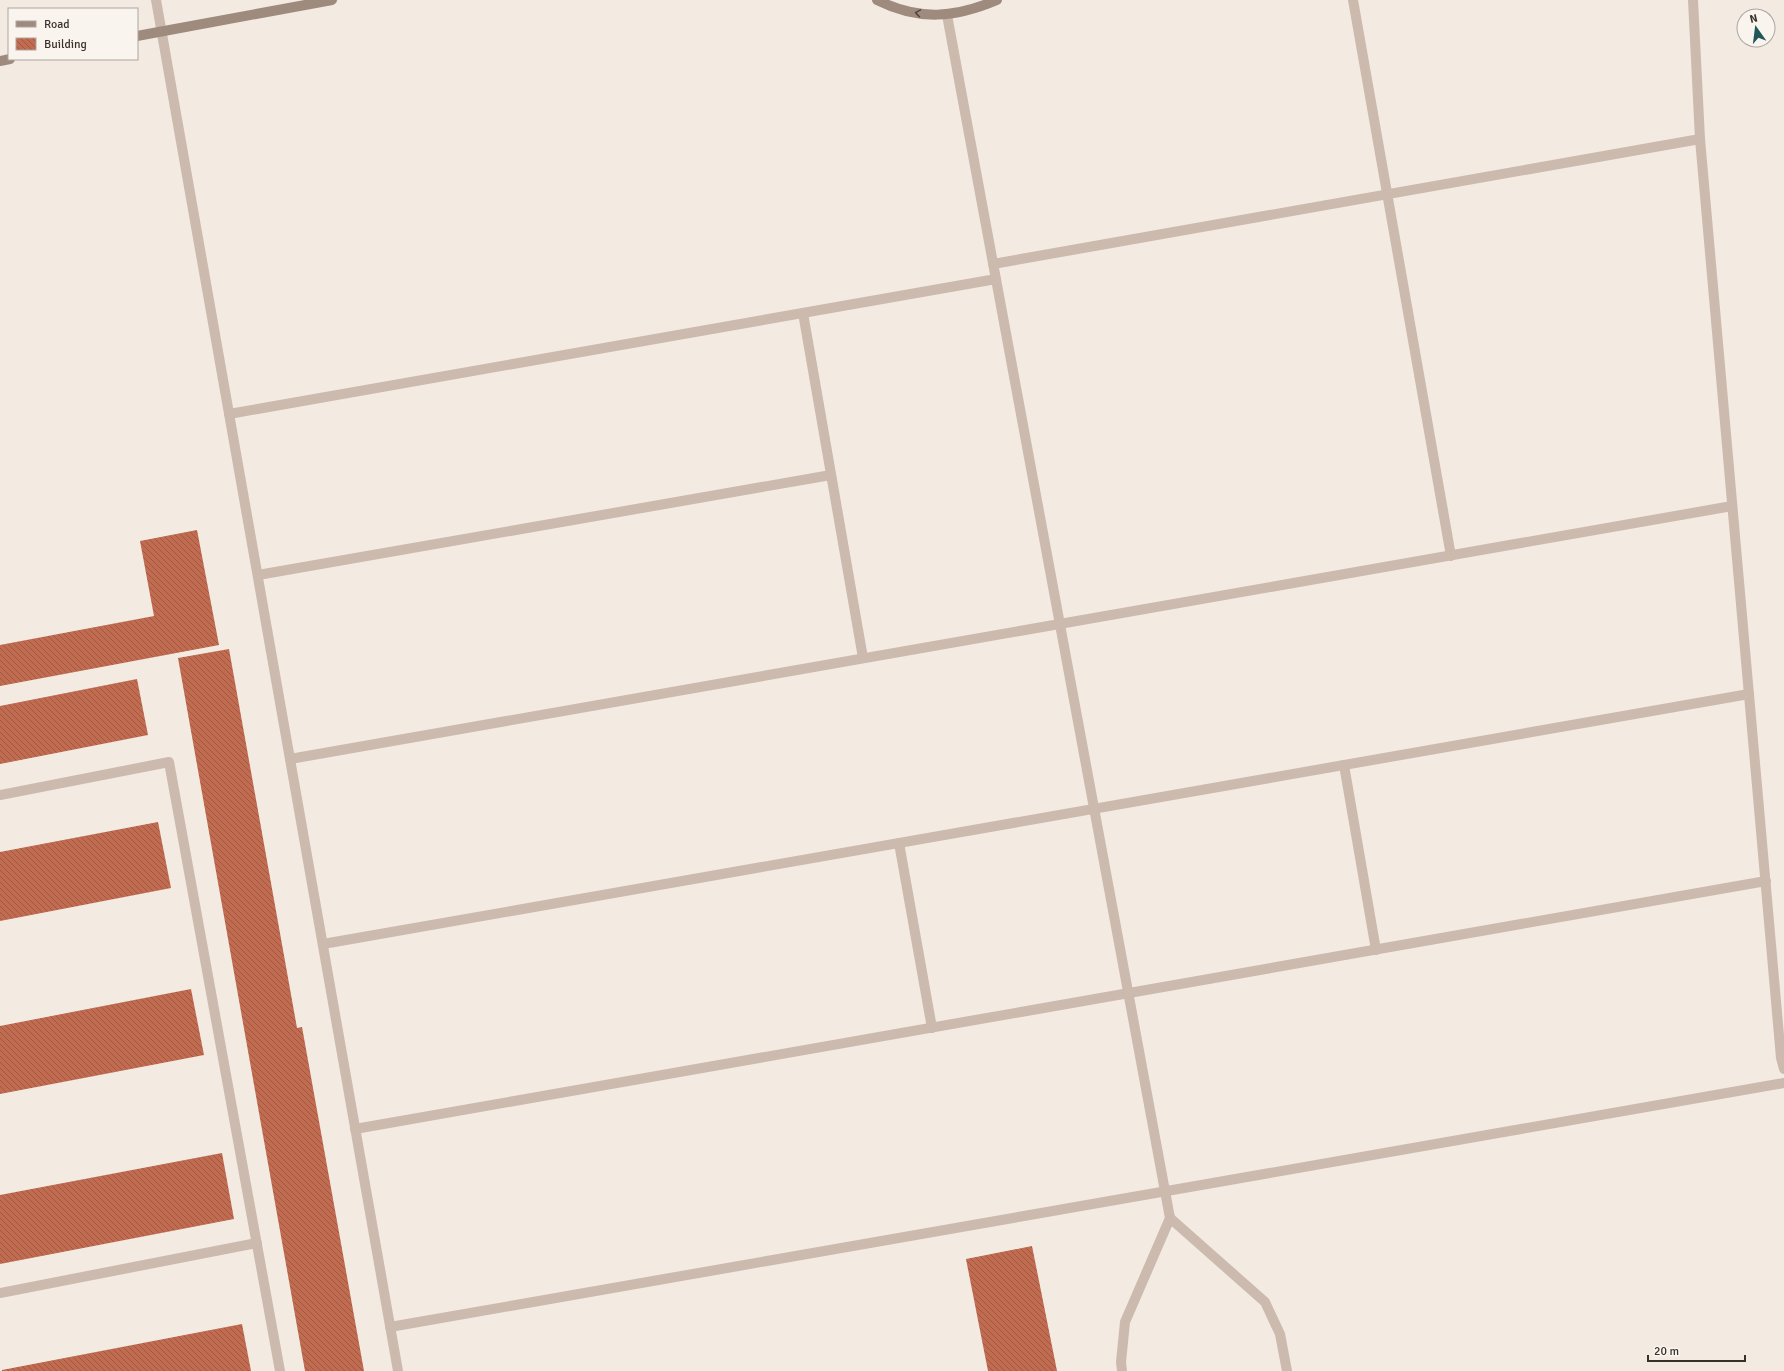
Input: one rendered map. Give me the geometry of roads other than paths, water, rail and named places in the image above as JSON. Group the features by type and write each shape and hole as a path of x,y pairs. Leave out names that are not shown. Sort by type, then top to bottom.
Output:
{"street":[{"path":"156,0 398,1371"},
{"path":"138,36 332,0"},
{"path":"877,0 892,7 919,14 947,15 975,10 997,0"},
{"path":"1353,0 1451,556"},
{"path":"1693,0 1700,139 1784,1070"},
{"path":"947,15 1170,1218 1125,1322 1121,1362 1122,1371"},
{"path":"993,264 1700,139"},
{"path":"229,414 996,278"},
{"path":"804,313 863,658"},
{"path":"258,575 831,475"},
{"path":"290,759 1732,506"},
{"path":"323,944 1749,694"},
{"path":"0,795 169,762 280,1371"},
{"path":"1344,765 1376,950"},
{"path":"899,843 932,1028"},
{"path":"355,1129 1766,881"},
{"path":"390,1328 1784,1083"},
{"path":"1170,1218 1265,1302 1280,1334 1287,1371"},
{"path":"0,1293 257,1243"}]}
